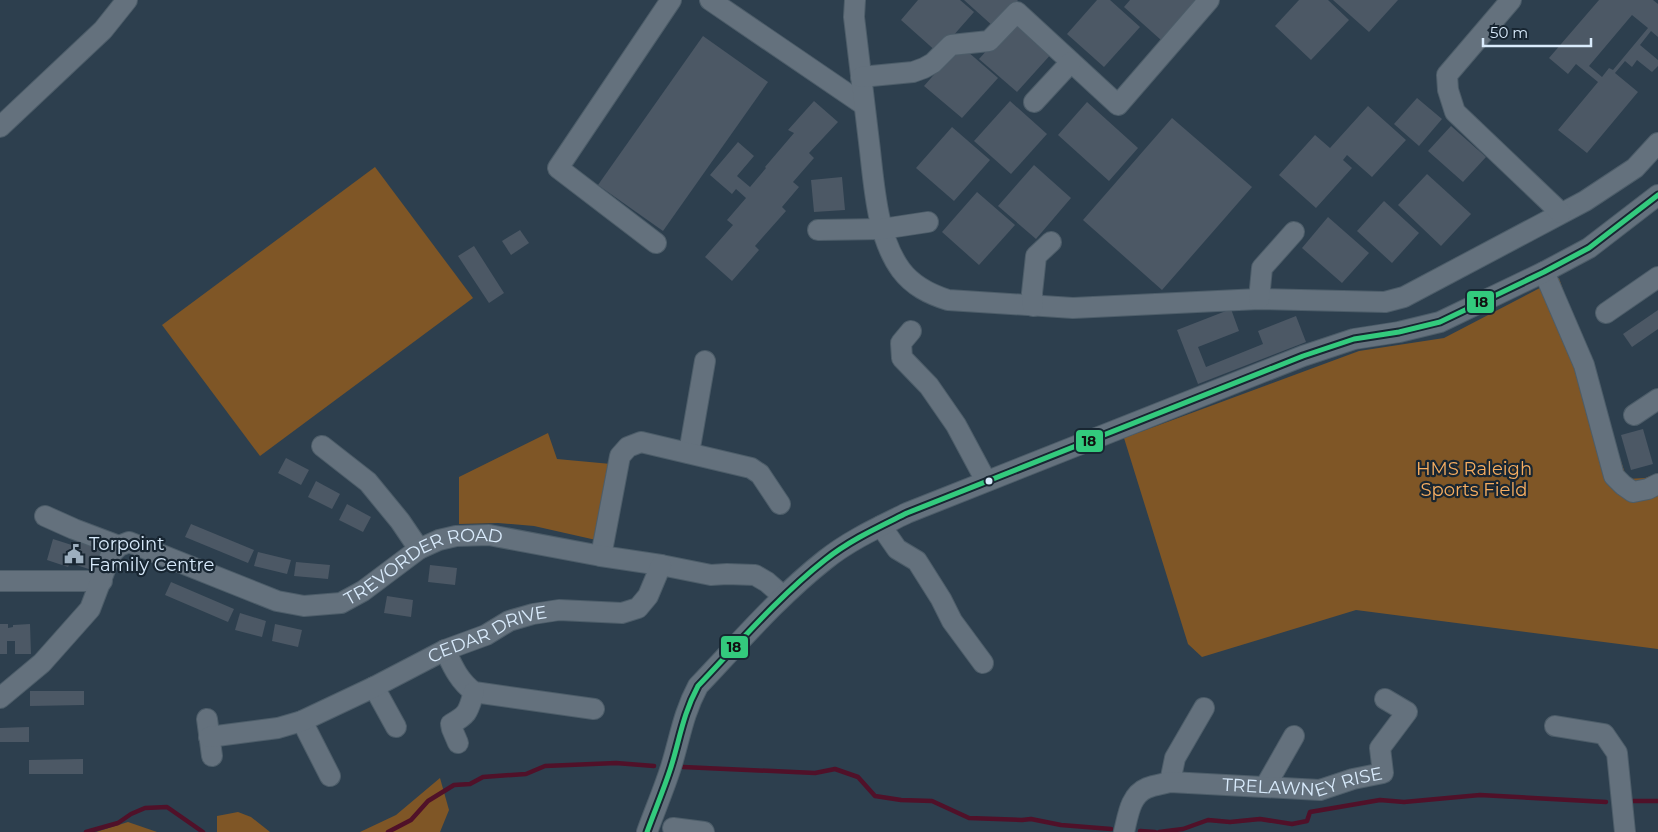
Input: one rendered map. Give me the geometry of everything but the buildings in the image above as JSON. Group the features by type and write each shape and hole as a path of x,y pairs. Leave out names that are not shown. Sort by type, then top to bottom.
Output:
{"street":[{"path":"0,127 103,30 127,0"},
{"path":"656,244 558,168 671,0"},
{"path":"710,0 864,105"},
{"path":"855,0 854,16 864,105 876,197 885,240 901,270 912,282 931,295 948,300 1073,308 1260,299 1385,302 1404,297 1585,200 1635,168 1658,143"},
{"path":"861,77 913,72 934,63 951,45 989,41 1017,12 1118,106 1209,0"},
{"path":"1511,0 1447,75 1448,90 1456,112 1561,213"},
{"path":"1034,102 1071,62"},
{"path":"647,832 671,766 689,704 698,686 783,596 825,560 856,539 907,513 1303,356 1354,339 1399,332 1440,322 1544,272 1588,248 1658,195"},
{"path":"818,230 882,229 928,222"},
{"path":"1260,299 1262,268 1294,232"},
{"path":"1032,306 1036,256 1051,242"},
{"path":"1544,272 1584,365 1614,476 1633,492 1648,489 1658,484"},
{"path":"1606,312 1658,278"},
{"path":"911,331 901,343 902,358 929,386 956,425 986,481"},
{"path":"689,453 705,361"},
{"path":"1634,415 1658,399"},
{"path":"601,556 620,456 628,447 641,442 751,468 760,474 780,504"},
{"path":"322,446 368,482 400,521 419,549"},
{"name":"TREVORDER ROAD","path":"45,516 119,546 128,542 278,601 304,606 341,603 363,591 419,549 439,540 456,536 489,536 711,575 755,575 767,582 783,596"},
{"path":"881,526 896,549 917,561 952,621 983,663"},
{"path":"0,698 42,663 90,609 111,554 119,546"},
{"name":"CEDAR DRIVE","path":"209,738 278,728 302,721 374,687 445,650 486,635 509,621 533,614 559,610 622,613 638,608 648,596 661,565"},
{"path":"0,581 102,581"},
{"path":"445,650 457,676 474,692 594,710"},
{"path":"374,687 396,727"},
{"path":"458,743 451,724 465,716 474,692"},
{"name":"TRELAWNEY RISE","path":"1124,832 1132,802 1138,794 1146,788 1170,782 1320,790 1353,779 1383,773 1380,748 1406,712 1385,698"},
{"path":"1170,782 1175,758 1204,708"},
{"path":"302,721 330,776"},
{"path":"1556,726 1604,734 1617,753 1625,832"},
{"path":"1265,787 1294,736"},
{"path":"673,828 704,832"}],"green space":[{"path":"375,167 473,298 260,456 162,325"},
{"name":"HMS Raleigh Sports Field","path":"1559,278 1627,479 1645,478 1658,473 1658,649 1356,610 1202,657 1188,644 1124,438 1359,351 1444,338"},
{"path":"548,433 557,459 611,464 596,540 534,526 498,523 459,524 459,477"},
{"path":"440,778 449,810 440,832 360,832 396,815"},
{"path":"238,812 251,817 270,832 217,832 217,816"},
{"path":"128,822 157,832 96,832"}],"waterway":[{"path":"388,832 411,820 428,801 454,785 470,784 483,777 526,774 545,766 616,763 654,766"},
{"path":"683,767 815,773 835,769 858,777 875,796 901,800 932,801 969,818 1031,819 1061,825 1111,829"},
{"path":"1159,832 1183,829 1208,820 1230,822 1260,819 1292,824 1307,821 1310,812 1380,800 1404,802 1480,795 1606,802"},
{"path":"1633,801 1658,801"},
{"path":"86,832 118,823 131,814 145,808 167,807 203,832"},
{"path":"1140,831 1155,832"}],"transit line":[{"name":"18","path":"647,832 671,767 685,716 698,686 791,589 844,546 907,513 1303,356 1354,339 1399,332 1440,322 1589,248 1658,195"}],"place":[{"name":"Torpoint Family Centre","path":"74,554"}]}
